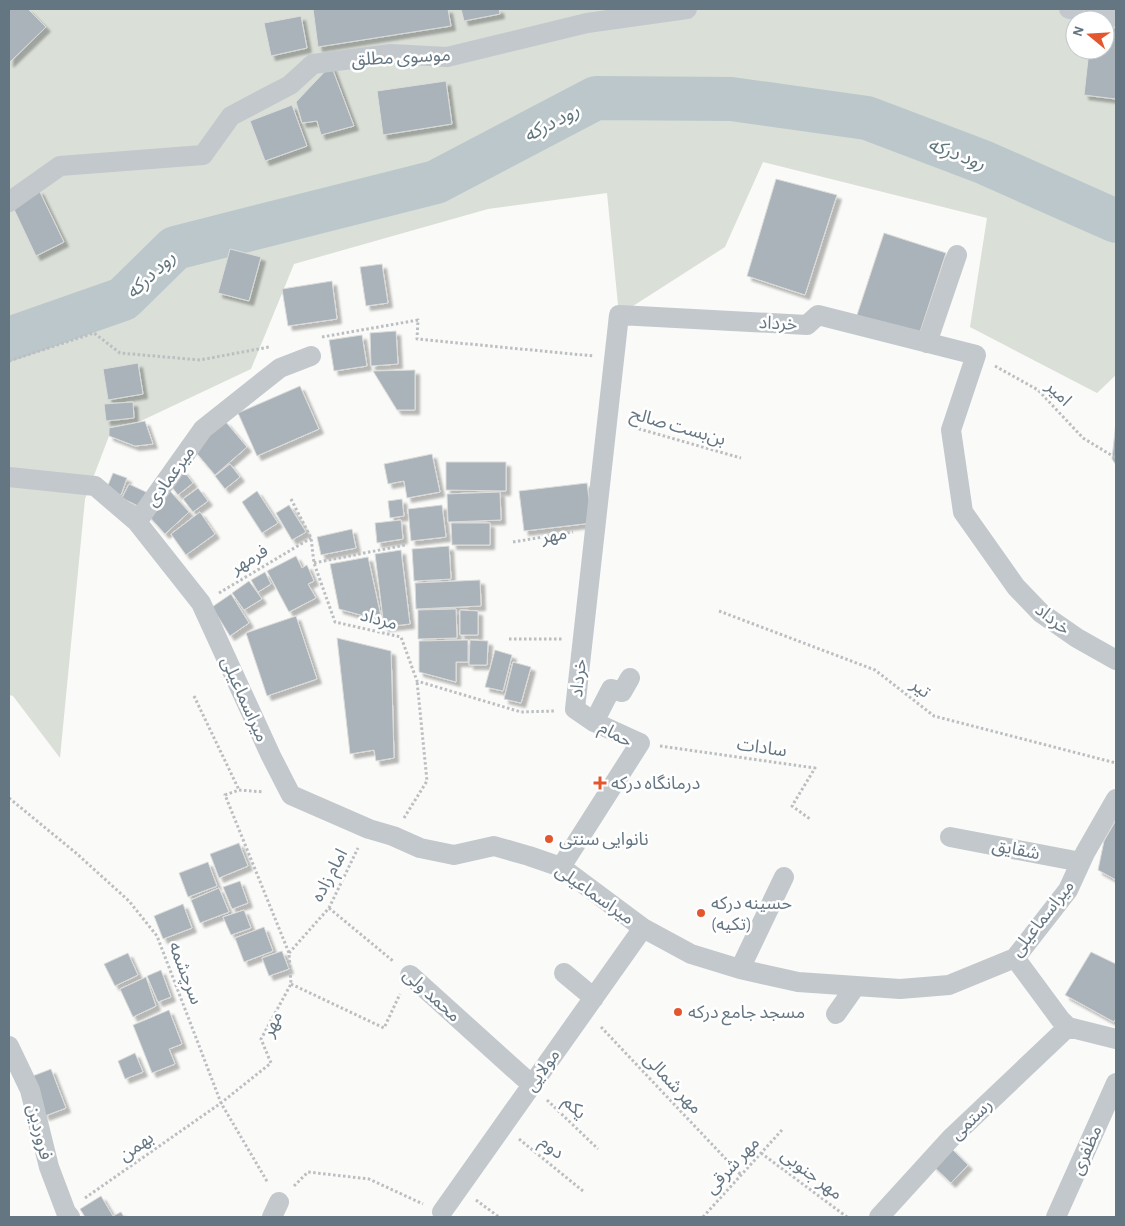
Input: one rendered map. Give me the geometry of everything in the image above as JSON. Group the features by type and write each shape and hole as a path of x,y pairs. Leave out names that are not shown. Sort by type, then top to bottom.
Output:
{"street":[{"name":"موسوی مطلق","path":"9,202 60,166 203,155 231,116 290,85 313,64 390,54 447,58 587,23 687,9"},
{"path":"1069,9 1116,17"},
{"path":"927,343 957,255"},
{"name":"خرداد","path":"575,710 619,315 807,325 818,315 976,355 951,430 963,512 1016,587 1041,612 1077,638 1116,660"},
{"name":"میرعمادی","path":"136,522 203,429 280,368 313,347"},
{"name":"میراسماعیلی","path":"9,477 95,486 136,522 201,603 271,756 291,795 369,829 393,836 420,848 454,855 494,846 561,868 643,928 691,954 740,970 798,982 900,989 949,985 1015,958 1068,890 1081,862 1116,799"},
{"path":"594,722 612,689 622,692 630,678"},
{"name":"حمام","path":"561,868 640,743 594,722 575,710"},
{"name":"شقایق","path":"950,837 1081,862"},
{"path":"740,970 784,878"},
{"name":"مولایی","path":"442,1212 643,928"},
{"path":"1015,958 1068,1027 1116,1039"},
{"path":"564,973 590,1004"},
{"name":"محمد ولی","path":"410,975 532,1085"},
{"path":"836,1014 855,987"},
{"name":"رستمی","path":"879,1217 951,1138 1068,1027"},
{"name":"فروردین","path":"9,1046 30,1090 49,1167 68,1214"},
{"name":"مظفری","path":"1056,1217 1116,1083"}],"path":[{"path":"313,347 418,320 418,338 614,358"},
{"path":"9,361 94,333 120,353 200,360 278,345"},
{"name":"امیر","path":"976,355 1038,390 1083,438 1116,458"},
{"name":"بن‌بست صالح","path":"608,420 741,458"},
{"name":"مرداد","path":"291,500 311,538 314,563 335,622 402,638 417,681"},
{"name":"مهر","path":"513,542 595,528"},
{"name":"فرمهر","path":"201,603 311,538"},
{"path":"314,563 405,545"},
{"name":"تیر","path":"719,610 875,670 934,716 1116,763"},
{"path":"509,639 582,639"},
{"path":"393,836 427,781 417,681 520,712 575,710"},
{"path":"194,696 239,790"},
{"name":"سادات","path":"640,743 815,768 792,806 810,819"},
{"path":"291,795 239,790 225,795 289,953 292,984 384,1028 410,975"},
{"name":"سرچشمه","path":"9,798 76,853 129,901 157,936 221,1103 275,1210"},
{"name":"امام زاده","path":"289,953 329,908 369,829"},
{"name":"محمد ولی","path":"329,908 410,975"},
{"name":"مهر","path":"221,1103 272,1063 261,1039 292,984"},
{"name":"مهر شمالی","path":"590,1004 742,1175"},
{"name":"یکم","path":"532,1085 598,1149"},
{"name":"بهمن","path":"68,1214 221,1103"},
{"name":"دوم","path":"503,1126 548,1160 583,1191"},
{"name":"مهر شرقی","path":"702,1217 782,1130"},
{"name":"مهر جنوبی","path":"761,1153 847,1217"},
{"path":"275,1210 308,1172 369,1179 442,1212"},
{"path":"459,1188 499,1217"}],"shaded area":[{"path":"9,9 1116,9 1116,375 1097,393 970,327 987,218 763,162 725,247 619,315 607,193 488,209 294,264 251,369 109,436 85,499 60,758 13,696 9,695"}],"building":[{"path":"9,9 28,9 46,27 9,63"},
{"path":"313,9 448,9 451,26 318,47"},
{"path":"461,9 499,9 500,14 464,21"},
{"path":"301,16 307,48 271,56 264,23"},
{"path":"1116,28 1116,99 1084,95 1088,60 1115,60"},
{"path":"331,65 354,126 321,135 317,121 302,123 296,102"},
{"path":"446,81 452,124 383,135 377,91"},
{"path":"292,105 307,146 265,161 250,121"},
{"path":"776,179 837,195 805,295 747,276"},
{"path":"39,190 64,242 36,256 11,203"},
{"path":"884,233 946,253 918,338 856,318"},
{"path":"230,249 261,257 249,301 218,293"},
{"path":"382,264 388,303 366,306 360,267"},
{"path":"332,281 337,319 288,326 282,289"},
{"path":"396,331 398,364 371,366 370,333"},
{"path":"362,335 367,366 334,371 329,340"},
{"path":"138,363 143,394 108,400 103,369"},
{"path":"415,370 415,410 397,410 373,371"},
{"path":"300,386 319,429 257,456 238,413"},
{"path":"133,402 134,418 106,421 104,404"},
{"path":"145,421 153,444 135,446 109,436 109,428"},
{"path":"225,421 247,447 215,475 193,449"},
{"path":"1116,421 1116,465 1112,459"},
{"path":"432,454 440,492 407,498 404,481 388,484 384,464"},
{"path":"446,462 506,462 506,491 446,490"},
{"path":"230,464 240,477 225,489 215,476"},
{"path":"183,470 193,483 178,495 168,482"},
{"path":"113,473 127,478 121,495 106,490"},
{"path":"587,483 592,523 524,531 519,491"},
{"path":"129,484 148,493 142,508 122,498"},
{"path":"198,488 208,501 193,512 183,499"},
{"path":"170,491 189,512 165,534 146,513"},
{"path":"257,491 278,523 262,533 242,502"},
{"path":"500,492 501,520 448,522 447,494"},
{"path":"402,499 404,516 390,518 388,501"},
{"path":"289,505 306,532 292,540 276,513"},
{"path":"442,505 446,537 411,541 408,509"},
{"path":"200,512 215,534 186,555 171,534"},
{"path":"401,520 403,539 377,543 375,523"},
{"path":"451,523 490,523 490,545 452,545"},
{"path":"352,529 356,548 321,555 317,537"},
{"path":"449,546 451,579 414,581 412,549"},
{"path":"401,550 410,624 384,627 375,554"},
{"path":"296,556 302,568 307,565 314,581 308,584 316,598 289,612 267,571"},
{"path":"368,557 382,621 339,609 330,564"},
{"path":"265,572 271,584 258,592 251,580"},
{"path":"480,580 481,606 416,609 415,583"},
{"path":"249,581 262,599 244,610 232,593"},
{"path":"231,594 249,623 230,636 212,607"},
{"path":"456,609 457,638 418,639 418,610"},
{"path":"460,610 478,611 478,635 460,635"},
{"path":"296,616 317,679 267,696 246,633"},
{"path":"337,638 391,651 394,758 376,761 374,750 350,754"},
{"path":"468,640 468,662 456,662 456,682 419,672 419,641"},
{"path":"470,640 488,641 487,665 469,665"},
{"path":"495,650 512,655 503,691 485,687"},
{"path":"513,662 531,667 521,703 504,699"},
{"path":"1116,820 1116,880 1098,870 1104,841"},
{"path":"239,843 248,866 219,878 210,854"},
{"path":"208,862 217,886 188,897 179,873"},
{"path":"240,881 248,903 232,909 223,887"},
{"path":"219,888 229,912 200,923 191,900"},
{"path":"183,904 192,928 163,939 154,916"},
{"path":"244,910 251,928 231,935 223,917"},
{"path":"264,927 273,951 244,962 235,938"},
{"path":"282,951 289,969 269,976 262,958"},
{"path":"1091,952 1116,964 1116,1018 1114,1022 1065,995"},
{"path":"128,953 138,975 115,986 104,964"},
{"path":"161,970 171,997 158,1002 147,976"},
{"path":"146,977 156,1006 133,1017 120,989"},
{"path":"169,1010 182,1044 169,1049 175,1064 152,1073 133,1025"},
{"path":"135,1053 143,1072 125,1079 118,1061"},
{"path":"51,1069 66,1108 45,1116 30,1077"},
{"path":"950,1147 968,1165 951,1183 932,1165"},
{"path":"101,1196 113,1216 121,1212 124,1217 85,1217 80,1209"}],"waterway":[{"name":"رود درکه","path":"9,339 123,299 175,248 436,182 596,98 731,99 867,118 983,162 1116,221"}],"place":[{"name":"درمانگاه درکه","path":"600,783"},
{"name":"نانوایی سنتی","path":"549,839"},
{"name":"حسینه درکه (تکیه)","path":"701,913"},
{"name":"مسجد جامع درکه","path":"678,1012"}]}
